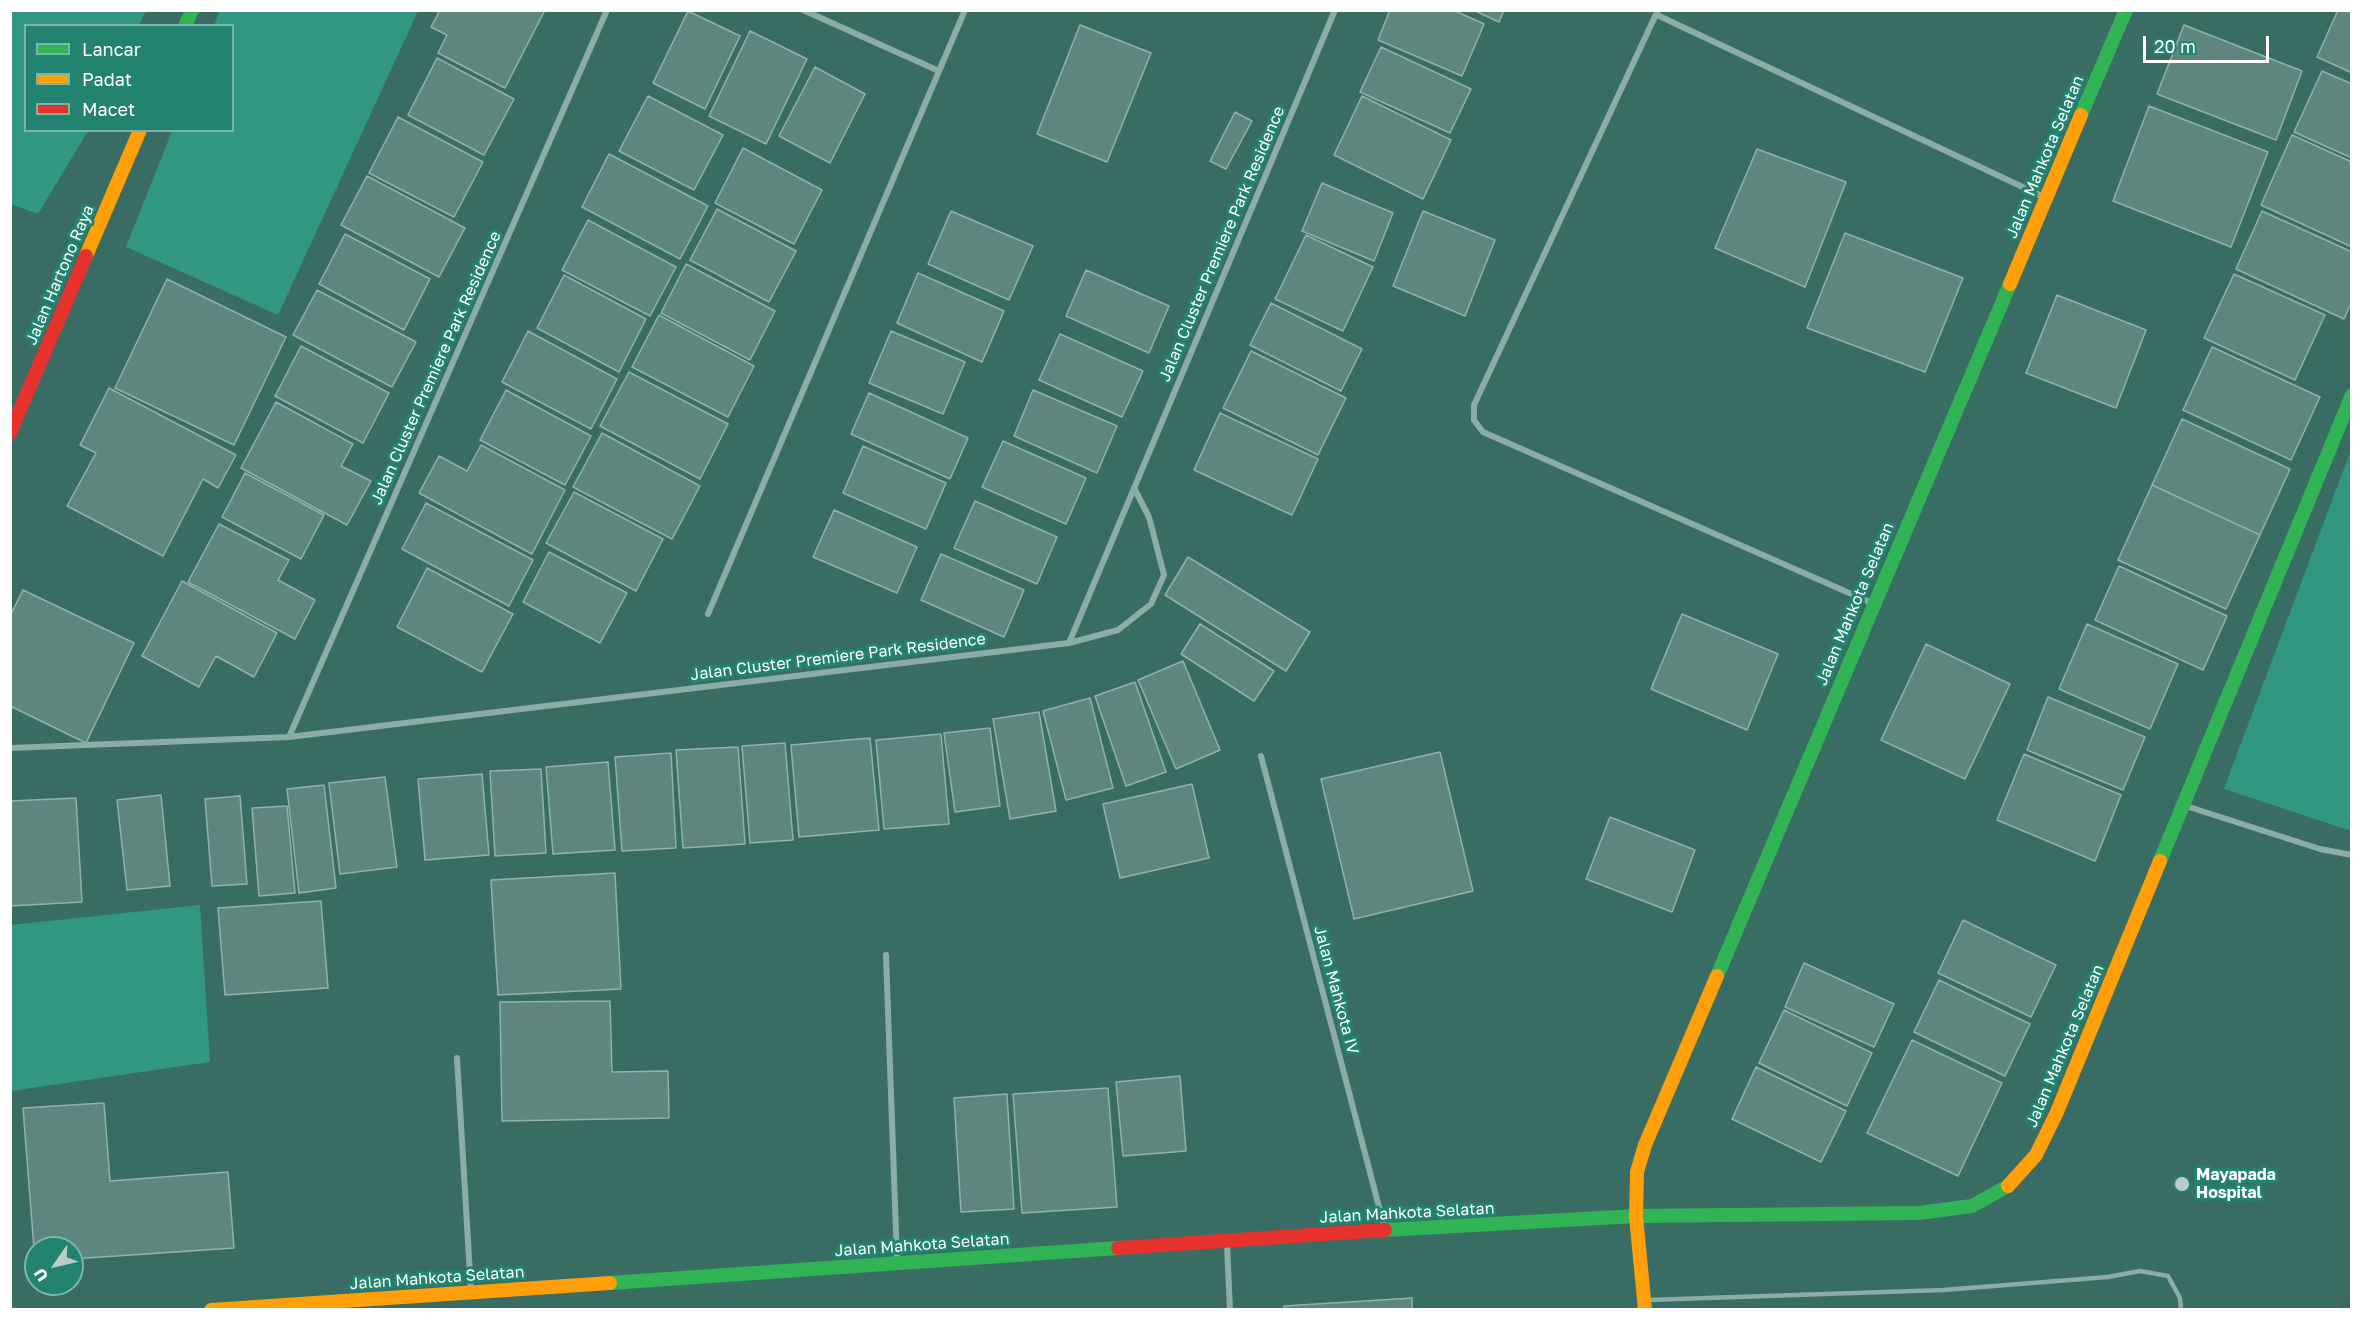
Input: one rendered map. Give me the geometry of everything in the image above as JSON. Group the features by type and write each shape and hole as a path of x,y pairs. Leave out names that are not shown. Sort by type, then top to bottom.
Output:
{"street":[{"path":"186,24 192,10"},
{"name":"Jalan Cluster Premiere Park Residence","path":"289,737 607,10"},
{"path":"803,10 939,71"},
{"name":"Jalan Cluster Premiere Park Residence","path":"1069,643 1335,10"},
{"name":"Jalan Mahkota Selatan","path":"1644,1305 1636,1216 1637,1172 1661,1101 2126,10"},
{"path":"708,614 963,11"},
{"path":"1873,604 1483,432 1474,420 1474,405 1658,13 2045,198"},
{"name":"Jalan Hartono Raya","path":"10,433 139,132"},
{"name":"Jalan Mahkota Selatan","path":"211,1310 434,1298 471,1291 1385,1230 1636,1216 1919,1213 1972,1206 2005,1189 2036,1155 2057,1112 2352,395"},
{"name":"Jalan Cluster Premiere Park Residence","path":"10,748 289,737 1069,643 1118,630 1151,604 1164,575 1149,517 1134,488"},
{"name":"Jalan Mahkota IV","path":"1261,756 1385,1230"},
{"path":"2183,804 2320,849 2352,855"},
{"path":"886,955 897,1264"},
{"path":"457,1058 471,1291"},
{"path":"1226,1241 1230,1310"}],"lane":[{"path":"1644,1305 1683,1299 1943,1290 2108,1277 2140,1271 2168,1276 2180,1298 2181,1310"}],"green space":[{"path":"220,10 418,11 278,315 126,247 172,132 234,132 234,24 214,24"},
{"path":"10,11 146,11 140,24 24,24 24,132 87,132 38,214 11,204"},
{"path":"2351,450 2352,831 2224,789"},
{"path":"200,905 210,1062 11,1091 11,925"}],"building":[{"path":"440,10 545,10 505,88 438,53 447,35 431,27"},
{"path":"1390,10 1453,10 1484,24 1462,76 1378,40"},
{"path":"1473,10 1504,10 1499,22"},
{"path":"2338,10 2352,10 2352,73 2317,57"},
{"path":"688,11 740,36 705,109 653,83"},
{"path":"1080,25 1151,53 1107,162 1037,134"},
{"path":"2184,25 2302,71 2276,140 2157,94"},
{"path":"750,31 807,59 766,144 709,116"},
{"path":"1381,47 1471,89 1450,133 1360,92"},
{"path":"437,58 514,99 484,155 408,115"},
{"path":"815,67 865,94 830,163 779,136"},
{"path":"2322,71 2352,84 2352,158 2294,132"},
{"path":"648,96 723,135 694,190 619,151"},
{"path":"1362,96 1451,140 1423,199 1334,155"},
{"path":"2149,106 2268,152 2231,247 2113,201"},
{"path":"1235,112 1252,121 1226,169 1210,161"},
{"path":"398,117 483,162 454,217 369,173"},
{"path":"2292,135 2352,162 2352,247 2261,205"},
{"path":"743,148 822,190 794,244 715,203"},
{"path":"1757,149 1846,182 1805,287 1715,248"},
{"path":"609,154 708,206 680,259 582,207"},
{"path":"367,176 465,228 439,277 341,225"},
{"path":"1322,183 1393,213 1374,261 1302,231"},
{"path":"717,209 796,251 769,302 690,260"},
{"path":"951,211 1033,246 1009,300 928,264"},
{"path":"1423,211 1495,240 1465,316 1393,286"},
{"path":"2262,211 2352,252 2352,301 2344,319 2236,269"},
{"path":"588,220 676,267 650,316 562,270"},
{"path":"1845,233 1963,278 1925,372 1807,328"},
{"path":"345,234 430,279 404,330 319,284"},
{"path":"1306,235 1373,267 1343,331 1275,299"},
{"path":"686,264 775,311 750,360 661,313"},
{"path":"1086,270 1169,306 1149,353 1066,316"},
{"path":"918,273 1004,311 982,362 897,323"},
{"path":"2234,274 2325,315 2295,380 2204,338"},
{"path":"564,275 646,319 619,372 537,328"},
{"path":"167,279 286,337 234,445 115,388"},
{"path":"317,290 416,342 392,387 293,335"},
{"path":"2057,295 2146,330 2116,408 2026,373"},
{"path":"1271,303 1362,349 1341,391 1250,345"},
{"path":"659,315 754,366 728,417 632,367"},
{"path":"528,331 617,379 591,429 502,382"},
{"path":"891,331 965,362 943,414 869,383"},
{"path":"1060,334 1143,371 1122,417 1039,380"},
{"path":"301,346 389,393 363,443 275,396"},
{"path":"2212,347 2320,397 2291,460 2183,410"},
{"path":"1251,351 1346,398 1318,455 1223,408"},
{"path":"629,372 728,424 700,479 600,426"},
{"path":"109,388 236,455 218,488 203,479 163,556 67,506 96,453 80,445"},
{"path":"506,390 591,436 565,485 480,440"},
{"path":"1033,390 1117,426 1097,473 1014,436"},
{"path":"869,393 968,438 950,479 851,434"},
{"path":"276,402 353,444 341,466 371,481 347,525 241,468"},
{"path":"1220,413 1318,459 1292,515 1194,470"},
{"path":"2182,419 2290,469 2260,535 2152,485"},
{"path":"602,433 700,486 672,539 573,487"},
{"path":"1003,441 1086,478 1066,524 982,487"},
{"path":"481,445 565,490 532,554 419,493 439,456 467,471"},
{"path":"863,446 946,483 926,529 843,493"},
{"path":"245,473 324,515 301,559 222,517"},
{"path":"2152,485 2260,535 2226,609 2118,560"},
{"path":"574,492 663,539 636,591 546,543"},
{"path":"975,501 1057,537 1037,584 954,548"},
{"path":"426,503 533,560 509,606 402,549"},
{"path":"834,510 917,547 897,593 813,557"},
{"path":"219,524 289,560 278,580 315,600 295,639 188,582"},
{"path":"549,552 627,593 600,643 523,602"},
{"path":"941,554 1024,590 1004,637 921,600"},
{"path":"1188,557 1310,632 1286,671 1165,595"},
{"path":"2119,566 2227,616 2203,670 2095,620"},
{"path":"427,568 513,614 482,672 397,627"},
{"path":"182,581 277,633 254,677 216,656 199,687 142,656"},
{"path":"23,590 134,643 86,743 10,706 10,616"},
{"path":"1682,614 1778,654 1747,730 1651,689"},
{"path":"1200,624 1274,671 1254,701 1181,654"},
{"path":"2087,624 2178,664 2150,729 2059,689"},
{"path":"1926,644 2010,684 1965,779 1881,740"},
{"path":"1183,661 1220,750 1176,769 1138,680"},
{"path":"1135,682 1166,772 1126,786 1095,696"},
{"path":"2048,697 2145,737 2123,790 2027,750"},
{"path":"1090,698 1113,788 1066,800 1043,711"},
{"path":"1039,712 1056,811 1010,819 993,719"},
{"path":"990,728 1000,806 955,812 944,733"},
{"path":"941,734 949,824 884,829 876,740"},
{"path":"870,738 879,830 799,837 791,745"},
{"path":"785,743 793,840 750,843 742,746"},
{"path":"738,747 745,844 683,848 676,750"},
{"path":"1440,752 1473,891 1354,919 1321,779"},
{"path":"671,753 676,848 622,851 615,757"},
{"path":"2024,754 2121,795 2095,861 1997,820"},
{"path":"608,762 615,850 553,854 546,767"},
{"path":"541,769 546,853 495,856 490,771"},
{"path":"482,774 489,855 425,860 418,779"},
{"path":"385,777 397,867 340,874 329,783"},
{"path":"1192,784 1209,858 1120,878 1103,804"},
{"path":"324,785 336,888 299,893 287,789"},
{"path":"161,795 170,886 127,890 117,800"},
{"path":"240,796 247,884 212,886 205,799"},
{"path":"76,798 82,902 10,906 10,801"},
{"path":"287,806 295,893 259,896 252,808"},
{"path":"1610,817 1695,850 1672,912 1586,879"},
{"path":"615,873 621,989 498,995 491,880"},
{"path":"321,901 328,988 225,995 218,908"},
{"path":"1963,920 2056,965 2031,1017 1938,973"},
{"path":"1804,963 1894,1004 1874,1047 1785,1007"},
{"path":"1939,980 2030,1024 2005,1076 1914,1032"},
{"path":"610,1001 612,1072 668,1071 669,1118 502,1121 500,1002"},
{"path":"1784,1010 1872,1053 1847,1106 1759,1063"},
{"path":"1912,1040 2002,1083 1958,1176 1867,1133"},
{"path":"1756,1067 1846,1111 1821,1162 1732,1119"},
{"path":"1180,1076 1186,1151 1123,1156 1116,1082"},
{"path":"1108,1088 1117,1207 1022,1213 1013,1094"},
{"path":"1007,1094 1014,1209 961,1212 954,1098"},
{"path":"104,1103 110,1181 228,1172 234,1248 84,1258 84,1236 33,1236 23,1108"},
{"path":"1412,1298 1412,1310 1284,1310 1284,1306"}],"traffic: fast":[{"path":"186,24 192,10"},
{"path":"2081,115 2126,10"},
{"path":"1717,976 2010,284"},
{"path":"2160,861 2352,395"},
{"path":"1385,1230 1636,1216 1919,1213 1972,1206 2008,1186"},
{"path":"610,1283 1118,1248"}],"traffic: slow":[{"path":"2010,284 2081,115"},
{"path":"86,256 139,132"},
{"path":"2008,1186 2036,1155 2057,1112 2160,861"},
{"path":"1645,1310 1636,1216 1637,1172 1645,1145 1717,976"},
{"path":"211,1310 610,1283"}],"traffic: jam":[{"path":"10,433 86,256"},
{"path":"1118,1248 1385,1230"}],"place":[{"name":"Mayapada Hospital","path":"2182,1184"}]}
